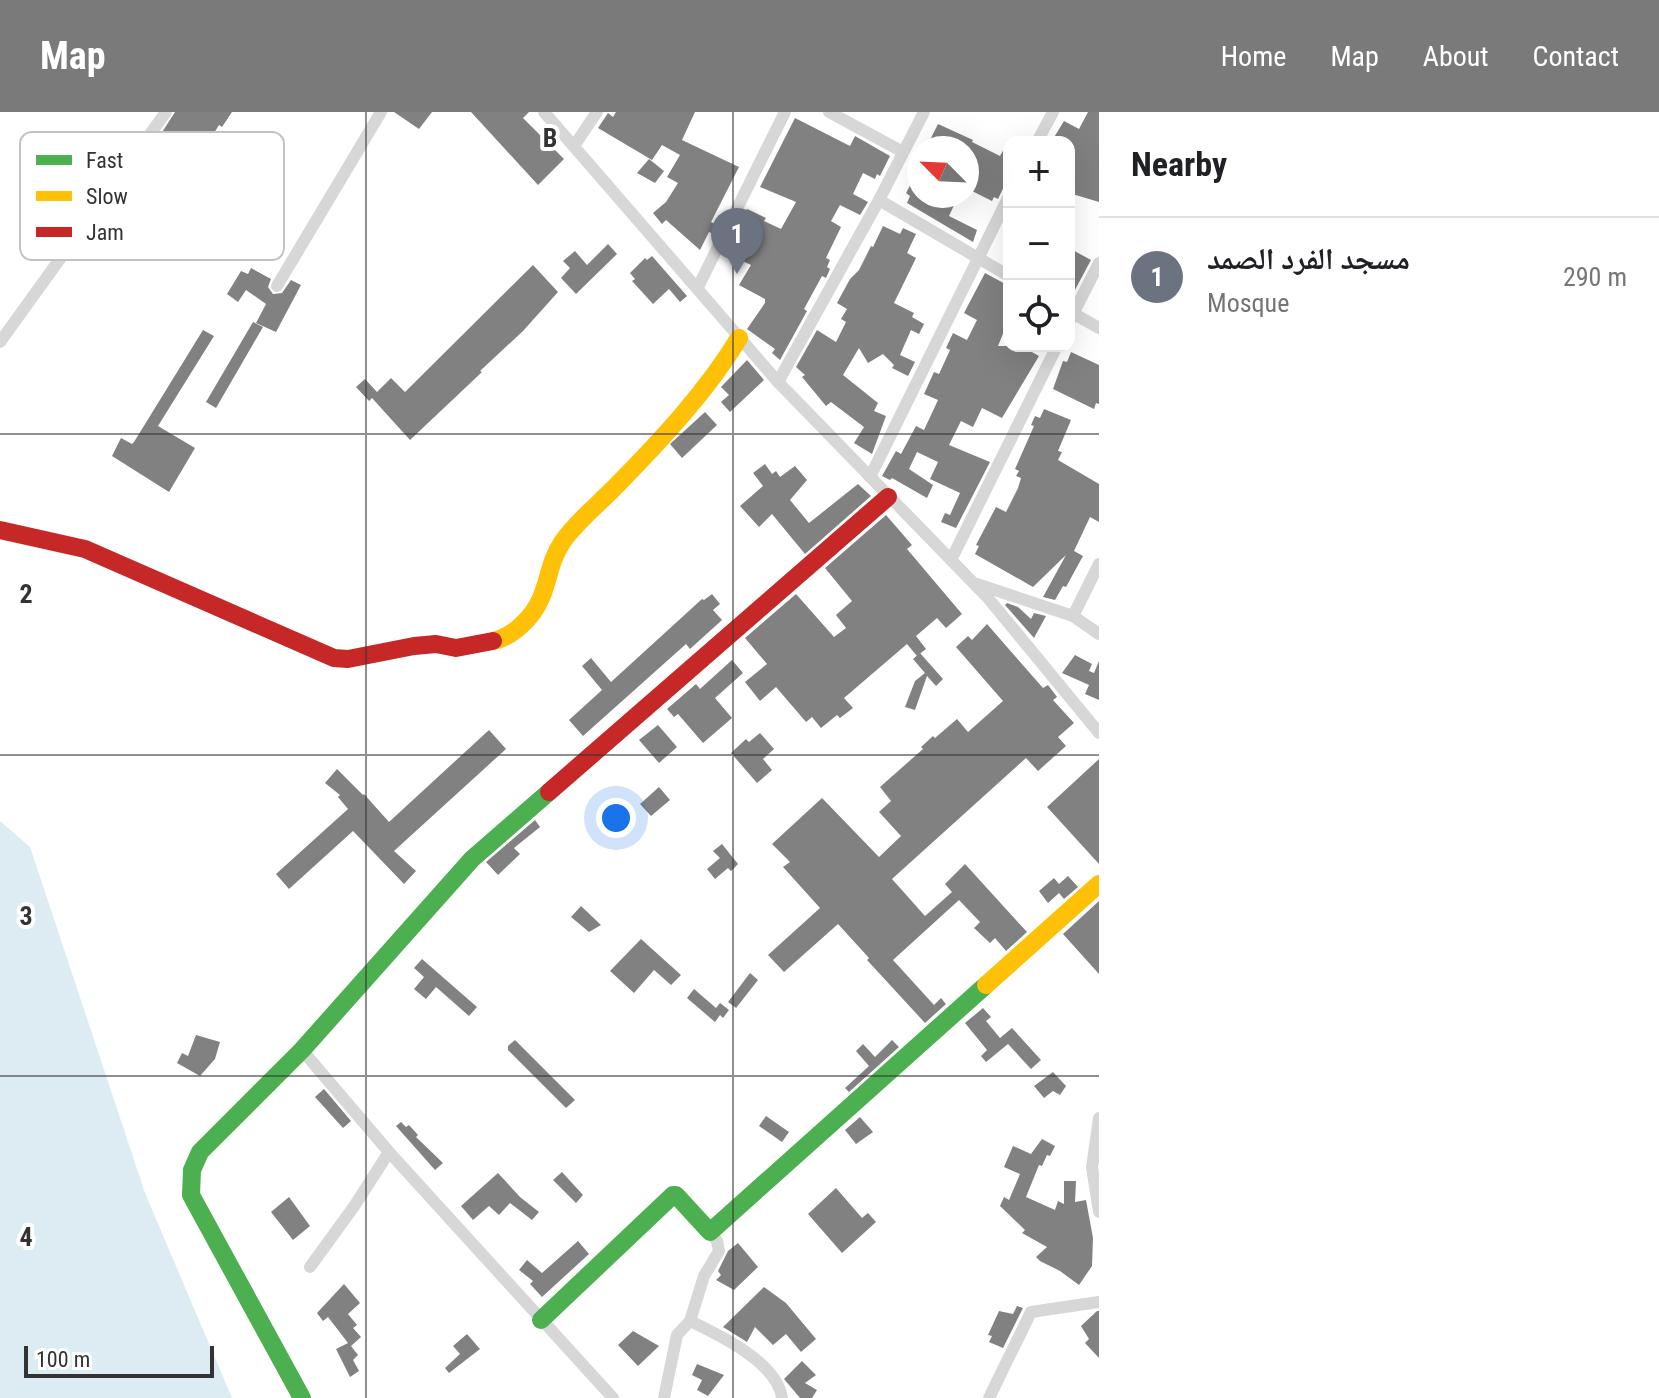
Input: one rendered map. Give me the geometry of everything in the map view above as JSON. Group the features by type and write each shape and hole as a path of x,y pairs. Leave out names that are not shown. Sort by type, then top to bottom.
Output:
{"street":[{"path":"152,132 166,112"},
{"path":"277,286 381,112"},
{"path":"544,112 778,382 973,582 1099,733"},
{"path":"574,146 597,112"},
{"path":"698,287 785,112"},
{"path":"829,112 903,152"},
{"path":"778,382 924,112"},
{"path":"1039,136 1049,113"},
{"path":"879,200 1003,273"},
{"path":"870,477 1003,208"},
{"path":"0,342 59,260"},
{"path":"1075,307 1099,263"},
{"path":"1075,318 1099,328"},
{"path":"0,530 85,549 334,658 348,659 436,644 456,648 503,639 525,622 541,598 549,566 564,540 710,382 739,338"},
{"path":"951,560 1054,352"},
{"path":"302,1398 191,1190 192,1170 200,1152 302,1050 472,859 888,497"},
{"path":"1073,616 1099,564"},
{"path":"973,582 1073,616 1099,634"},
{"path":"710,1232 1099,884"},
{"path":"302,1050 389,1152 613,1398"},
{"path":"1099,1118 1092,1167 1099,1212"},
{"path":"310,1267 389,1152"},
{"path":"541,1320 676,1195 710,1232 718,1243 719,1251 699,1288 690,1321 677,1335 664,1398"},
{"path":"989,1398 1031,1312 1099,1302"},
{"path":"690,1321 734,1343 767,1371 780,1389 782,1398"}],"shaded area":[{"path":"0,821 30,847 145,1193 232,1398 0,1398"}],"building":[{"path":"175,112 232,112 215,132 162,132"},
{"path":"394,112 432,112 419,129"},
{"path":"471,112 529,112 523,118 564,159 538,185"},
{"path":"616,112 695,112 682,140 739,167 711,222 717,225 713,234 709,232 700,250 666,220 662,224 653,213 666,202 678,183 667,177 680,155 662,145 652,160 598,128 608,113 613,117"},
{"path":"1088,112 1099,112 1099,202 1075,195 1075,136 1055,136 1064,121 1079,129"},
{"path":"795,118 850,146 855,136 890,156 880,176 877,174 875,179 863,173 853,194 868,202 860,215 840,205 831,221 841,227 826,258 830,260 827,267 830,269 826,278 822,276 780,360 772,353 775,349 747,329 765,299 739,285 751,265 734,257 738,248 730,244 747,209 781,229 796,202 760,187"},
{"path":"938,124 964,136 932,136"},
{"path":"979,146 1000,156 1003,151 1003,189 998,199 994,197 992,201 979,194"},
{"path":"649,159 664,171 655,183 637,173"},
{"path":"915,208 953,208 949,216 977,230 973,242"},
{"path":"883,226 900,234 903,228 916,234 907,253 916,258 894,303 914,313 912,317 924,324 919,334 911,330 900,355 915,362 908,376 892,368 894,365 883,354 868,363 859,348 843,375 878,403 874,411 886,416 872,454 854,443 864,427 831,402 826,406 796,367 817,330 836,342 846,322 841,319 847,309 837,303"},
{"path":"608,244 617,254 576,294 561,278 570,268 563,261 575,251 587,265"},
{"path":"1075,251 1091,260 1075,290"},
{"path":"652,256 687,296 680,302 669,289 653,304 632,281 635,279 630,273 645,258 647,260"},
{"path":"533,265 558,292 482,372 410,440 372,398 369,401 356,387 365,379 377,392 391,378 405,392"},
{"path":"251,268 271,279 268,287 273,294 282,293 291,280 301,285 276,332 256,323 266,304 246,290 238,302 227,294 241,271 248,274"},
{"path":"985,273 1003,283 1003,334 998,346 1003,346 1003,352 1032,352 1039,356 1002,418 982,408 973,427 961,421 949,445 990,462 956,528 941,522 945,513 950,515 960,493 930,479 938,462 917,452 909,469 933,485 927,498 892,478 882,476 896,451 901,454 916,426 924,430 938,400 924,394 934,372 939,374 950,350 946,348 953,333 967,340 977,320 964,313"},
{"path":"253,322 263,327 216,408 206,402"},
{"path":"203,330 214,336 158,426 195,448 169,492 112,456 121,438 132,444 134,442"},
{"path":"1071,352 1099,365 1099,404 1096,403 1094,409 1053,389 1063,361 1067,362"},
{"path":"747,360 764,380 730,412 721,402 729,395 721,387"},
{"path":"1044,409 1071,420 1058,451 1062,452 1058,460 1099,484 1099,522 1090,517 1074,551 1083,556 1055,600 1043,597 1066,555 1033,587 975,554 979,546 976,545 996,507 1006,512 1018,488 1021,478 1016,476 1019,471 1015,469 1034,426 1031,425 1035,416 1040,418"},
{"path":"705,412 717,425 682,458 670,444"},
{"path":"765,464 772,474 776,471 780,477 795,466 807,480 790,500 809,523 858,484 871,496 805,554 772,514 759,527 740,506 763,486 753,473"},
{"path":"886,515 912,545 907,549 962,614 946,628 937,618 916,636 926,649 917,656 907,644 844,698 853,708 840,718 837,715 821,728 812,717 806,722 776,687 760,701 745,682 767,664 745,638 796,594 834,637 846,628 836,615 852,601 825,568"},
{"path":"712,594 720,604 713,610 722,620 690,649 686,644 583,736 569,720 602,690 582,666 591,658 611,682 702,599"},
{"path":"1005,605 1018,607 1031,619 1034,613 1046,616 1034,638"},
{"path":"987,624 1043,688 1048,685 1057,697 1053,700 1074,723 1058,737 1066,746 1038,771 1026,758 892,879 925,916 952,892 945,884 965,864 1027,932 1006,951 995,938 990,943 974,928 980,922 959,900 893,960 934,1005 941,998 946,1004 925,1023 838,924 784,972 768,955 820,908 783,867 790,862 772,844 822,798 879,857 901,836 879,812 891,801 880,787 923,749 921,747 933,736 935,738 957,719 968,732 1003,701 956,647 968,636 972,640"},
{"path":"920,653 943,679 936,686 927,676 915,710 905,707 915,681 925,673 913,659"},
{"path":"1075,655 1092,664 1089,671 1094,673 1099,661 1099,700 1085,694 1089,685 1062,673"},
{"path":"732,660 743,673 715,698 732,718 703,743 678,714 674,717 667,709 696,684 700,689"},
{"path":"658,725 677,747 659,763 639,740"},
{"path":"489,730 506,749 394,851 416,871 404,884 353,831 289,889 276,874 348,809 338,797 340,795 325,783 337,769 389,822"},
{"path":"760,733 774,749 763,759 772,770 757,783 731,753 746,739 749,742"},
{"path":"1099,759 1099,864 1047,807"},
{"path":"659,787 670,800 651,816 640,804"},
{"path":"535,820 540,827 514,848 520,854 498,875 486,862"},
{"path":"722,844 738,864 715,879 707,869 720,858 713,851"},
{"path":"1068,876 1078,887 1064,899 1059,893 1048,903 1039,891 1054,878 1059,884"},
{"path":"1099,901 1099,974 1063,934"},
{"path":"581,906 601,925 589,932 571,917"},
{"path":"641,939 681,975 671,985 654,970 634,993 610,971"},
{"path":"422,959 477,1007 469,1016 436,987 426,999 414,989 424,977 414,968"},
{"path":"750,973 758,980 736,1008 728,1002"},
{"path":"694,989 716,1008 720,1003 729,1010 723,1018 720,1015 715,1022 687,998"},
{"path":"983,1008 991,1017 986,1021 1000,1038 1012,1028 1041,1060 1031,1069 1008,1044 986,1062 981,1056 987,1050 965,1023"},
{"path":"196,1035 220,1042 215,1059 200,1076 177,1063 182,1053 188,1056"},
{"path":"515,1040 575,1100 566,1108 508,1050"},
{"path":"892,1040 899,1047 849,1092 845,1088 869,1066 856,1051 863,1044 875,1057"},
{"path":"1053,1072 1066,1086 1060,1095 1053,1091 1044,1098 1034,1086"},
{"path":"324,1089 351,1121 343,1128 315,1097"},
{"path":"766,1116 789,1132 782,1142 759,1126"},
{"path":"860,1117 873,1132 856,1144 845,1130"},
{"path":"401,1122 406,1127 409,1125 418,1135 416,1137 443,1163 435,1170 396,1126"},
{"path":"1042,1139 1055,1146 1042,1166 1039,1165 1026,1197 1055,1210 1058,1201 1064,1204 1064,1181 1076,1181 1075,1202 1086,1200 1093,1238 1092,1266 1079,1285 1036,1257 1047,1247 1022,1233 1025,1230 1000,1206 1004,1197 1009,1200 1020,1174 1004,1167 1013,1146 1031,1154"},
{"path":"562,1172 583,1195 576,1203 553,1180"},
{"path":"498,1173 539,1212 532,1220 510,1203 499,1215 489,1206 473,1220 461,1206"},
{"path":"836,1188 862,1218 868,1213 876,1222 842,1253 808,1214"},
{"path":"289,1197 310,1226 293,1240 271,1212"},
{"path":"578,1241 589,1254 542,1297 530,1284 533,1281 519,1270 527,1260 542,1273"},
{"path":"738,1243 758,1267 734,1290 716,1280 721,1275 718,1271 728,1251"},
{"path":"344,1284 360,1303 348,1314 357,1325 353,1328 361,1337 351,1346 358,1355 353,1360 359,1371 350,1377 336,1349 348,1343 328,1317 323,1321 317,1313"},
{"path":"764,1287 786,1303 816,1339 801,1352 786,1334 773,1345 755,1327 747,1342 723,1327"},
{"path":"1017,1306 1023,1308 1003,1348 989,1342 992,1336 988,1335 999,1311 1013,1314"},
{"path":"1097,1311 1099,1358 1085,1343 1089,1339 1081,1326"},
{"path":"633,1331 659,1346 638,1366 618,1345"},
{"path":"467,1334 480,1349 449,1373 445,1368 460,1354 453,1346"},
{"path":"802,1361 816,1375 805,1383 817,1390 812,1398 800,1398 784,1379"},
{"path":"697,1364 724,1375 708,1396 697,1390 702,1380 692,1375"}],"traffic: fast":[{"path":"302,1398 191,1195 192,1170 200,1152 302,1050 472,859 549,792"},
{"path":"541,1320 673,1195 710,1232 986,985"}],"traffic: slow":[{"path":"493,641 515,631 528,619 541,598 563,541 683,414 739,338"},
{"path":"986,985 1099,884"}],"traffic: jam":[{"path":"549,792 888,497"},
{"path":"0,530 85,549 334,658 348,659 414,646 436,644 456,648 493,641"}],"place":[{"name":"مسجد الفرد الصمد","path":"737,274"}]}
